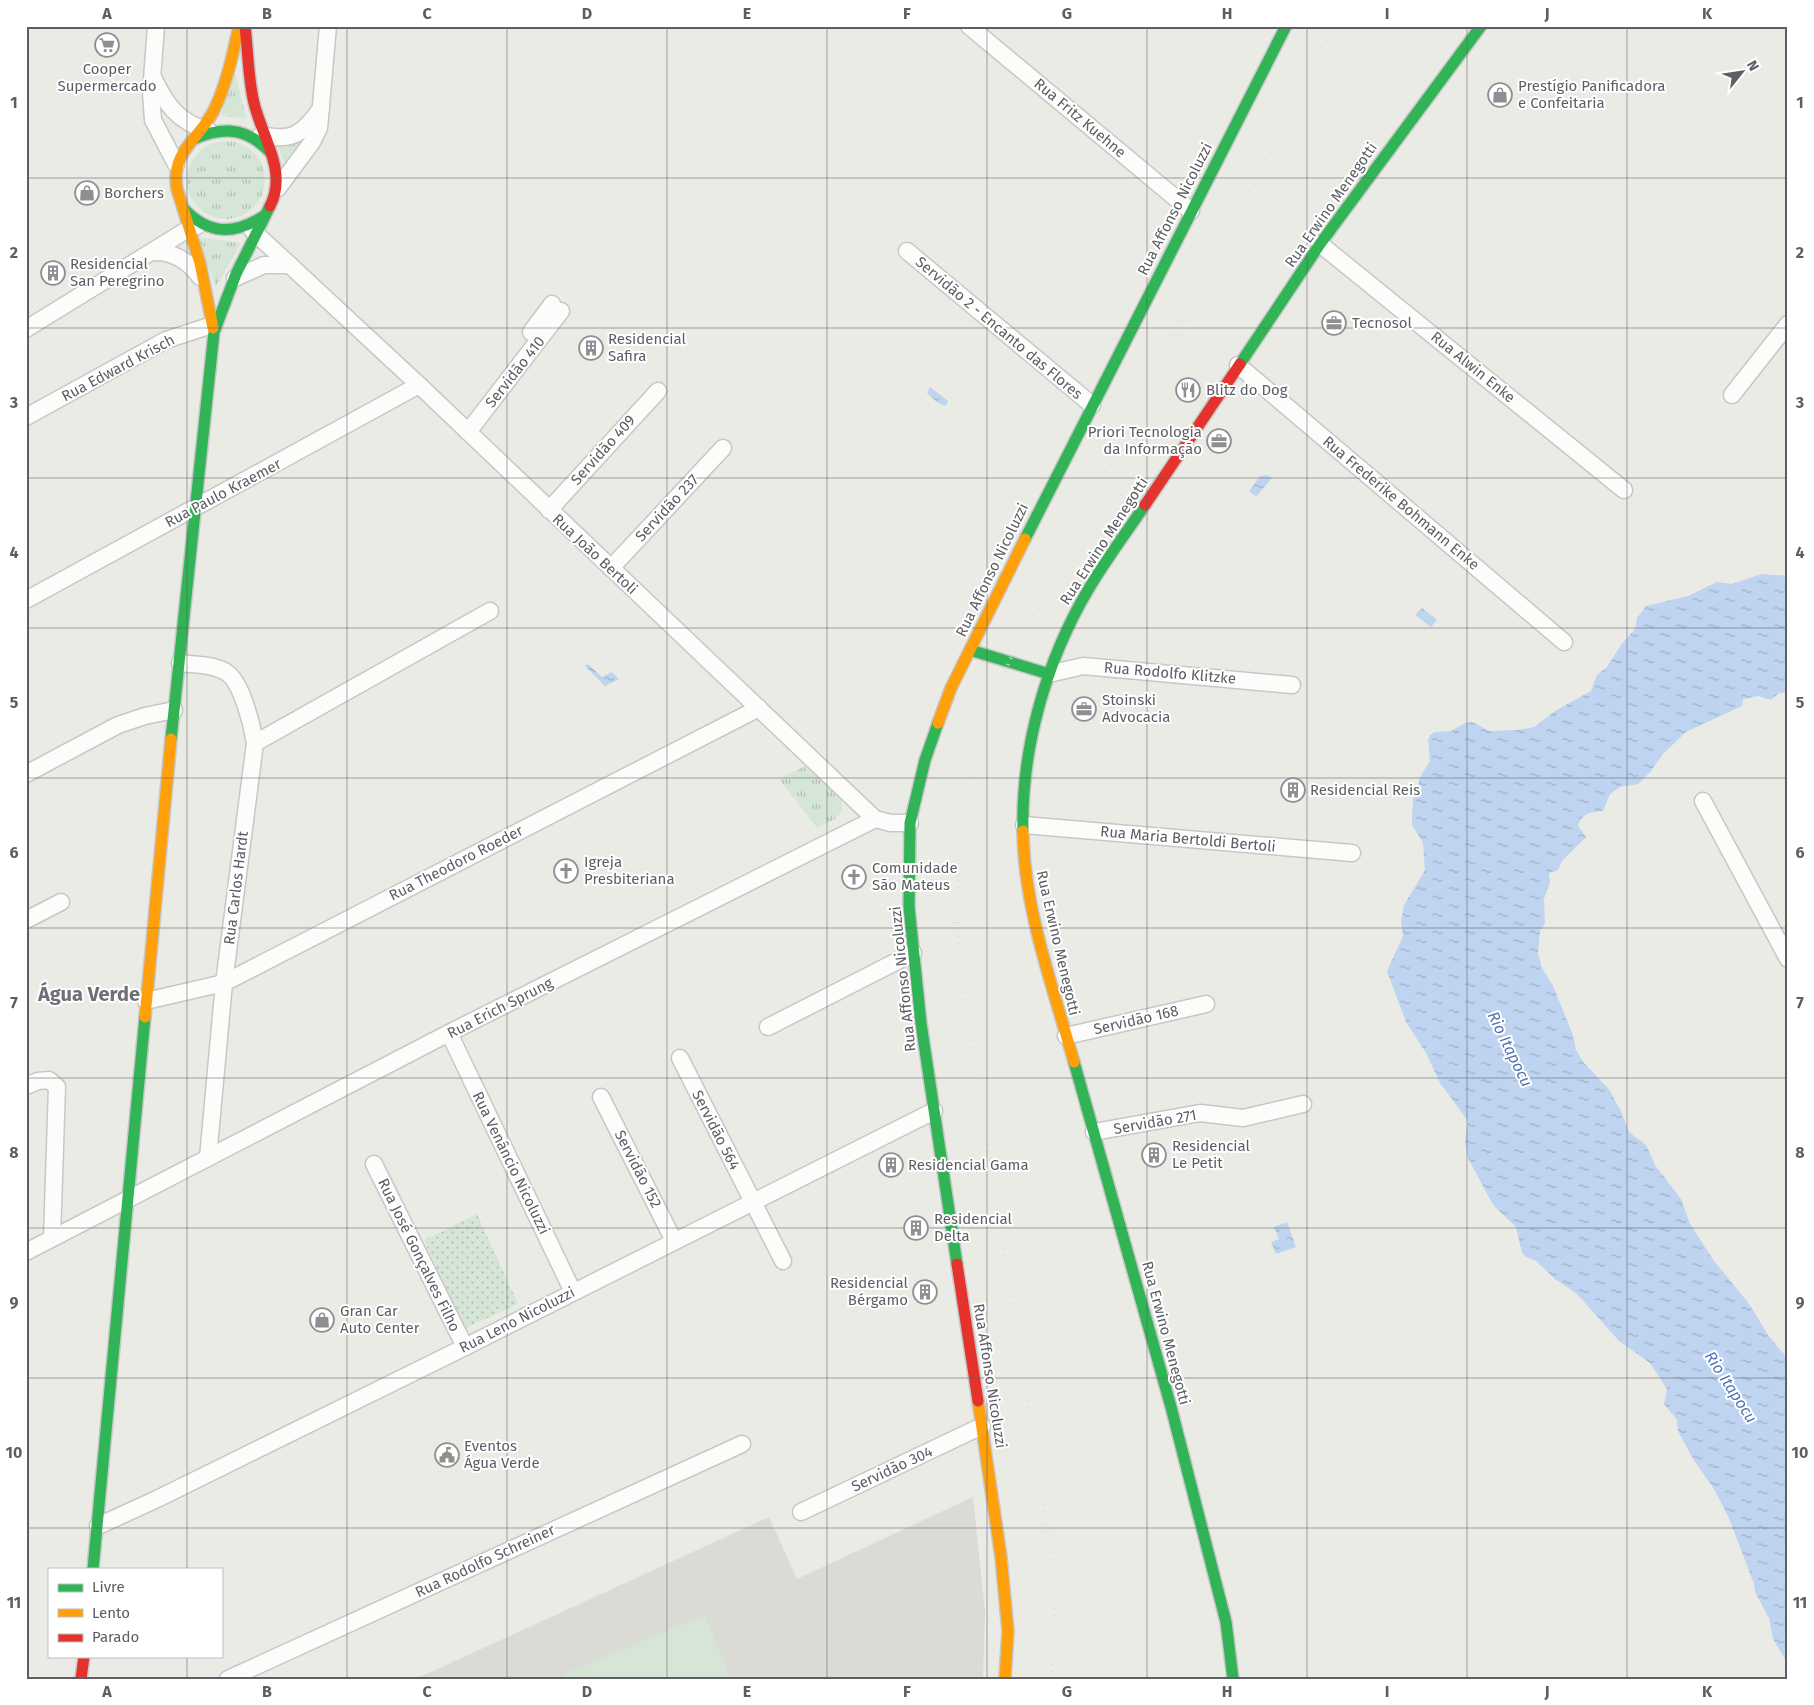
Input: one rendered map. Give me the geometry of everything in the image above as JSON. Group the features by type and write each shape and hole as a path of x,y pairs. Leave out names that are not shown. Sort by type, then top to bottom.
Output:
{"main road":[{"path":"93,1568 126,1200 213,329 198,228 184,209 177,192 176,164 184,149 203,133 214,110 225,80 239,26"},
{"path":"213,329 250,230 264,216 276,191 277,168 264,136 254,100 245,26"},
{"name":"Rua Affonso Nicoluzzi","path":"1005,1679 1008,1631 1006,1599 982,1426 934,1111 913,953 908,874 910,823 925,760 951,688 1092,405 1286,26"},
{"name":"Rua Erwino Menegotti","path":"1233,1679 1226,1622 1171,1406 1049,978 1026,880 1024,825 1026,780 1039,710 1049,674 1074,613 1096,576 1320,244 1481,26"},
{"path":"203,133 226,129 240,132 258,140 270,152"},
{"path":"198,228 221,231 250,230"},
{"path":"970,650 1049,674"},
{"path":"82,1679 84,1658"}],"street":[{"path":"156,26 151,92 154,120 176,164"},
{"path":"276,191 312,142 319,128 328,26"},
{"name":"Rua Fritz Kuehne","path":"968,26 1191,211"},
{"path":"152,75 171,110 203,133"},
{"path":"240,132 278,139 290,138 310,123 322,106"},
{"path":"26,329 152,252 198,228"},
{"name":"Rua João Bertoli","path":"250,230 420,385 875,819"},
{"name":"Rua Alwin Enke","path":"1320,244 1624,490"},
{"path":"152,252 166,251 178,257 188,264 205,284"},
{"name":"Servidão 2 - Encanto das Flores","path":"907,251 1092,405"},
{"path":"233,279 264,265 290,265"},
{"path":"465,429 557,308"},
{"path":"1732,395 1788,324"},
{"name":"Rua Edward Krisch","path":"26,417 166,340 213,329"},
{"name":"Rua Frederike Bohmann Enke","path":"1238,365 1564,642"},
{"name":"Rua Paulo Kraemer","path":"26,600 420,385"},
{"name":"Servidão 409","path":"549,510 658,391"},
{"name":"Servidão 237","path":"611,568 723,448"},
{"path":"255,743 490,611"},
{"name":"Rua Carlos Hardt","path":"180,663 211,666 227,673 251,716 255,743 224,983 208,1158"},
{"name":"Rua Rodolfo Klitzke","path":"1049,674 1083,666 1292,685"},
{"name":"Rua Theodoro Roeder","path":"146,1001 224,983 759,708"},
{"path":"26,774 118,725 145,716 174,710"},
{"path":"1702,801 1788,959"},
{"path":"875,819 892,823 910,823"},
{"name":"Rua Erich Sprung","path":"26,1252 449,1033 875,819"},
{"name":"Rua Maria Bertoldi Bertoli","path":"1024,825 1352,853"},
{"path":"26,920 60,902"},
{"path":"768,1028 913,953"},
{"name":"Servidão 168","path":"1066,1036 1206,1004"},
{"name":"Rua Venâncio Nicoluzzi","path":"449,1033 573,1292"},
{"name":"Servidão 564","path":"680,1058 784,1261"},
{"path":"26,1086 38,1080 49,1080 57,1087 52,1238"},
{"name":"Servidão 152","path":"602,1098 674,1241"},
{"name":"Servidão 271","path":"1094,1132 1200,1113 1243,1118 1303,1104"},
{"name":"Rua Leno Nicoluzzi","path":"98,1526 157,1499 465,1347 934,1111"},
{"name":"Rua José Gonçalves Filho","path":"374,1164 465,1347"},
{"name":"Servidão 304","path":"801,1512 982,1426"},
{"name":"Rua Rodolfo Schreiner","path":"228,1679 742,1444"}],"shaded area":[{"path":"973,1497 985,1612 983,1679 416,1679 769,1517 797,1579"}],"green space":[{"path":"234,68 246,118 221,116"},
{"path":"308,131 301,146 286,166 276,143"},
{"path":"226,141 241,144 253,153 262,165 265,180 262,195 253,207 241,216 226,219 211,216 199,207 190,195 187,180 190,165 199,153 211,144"},
{"path":"197,237 241,243 216,287"},
{"path":"805,766 841,800 842,806 839,815 832,821 817,828 779,779"},
{"path":"477,1214 518,1304 463,1329 424,1240"},
{"path":"705,1615 731,1679 566,1679 564,1674"}],"water":[{"path":"930,387 948,401 946,406 938,403 927,393"},
{"path":"1267,475 1272,478 1256,497 1249,491 1260,476"},
{"name":"Rio Itapocu","path":"1761,574 1788,576 1788,692 1779,693 1771,700 1758,696 1743,699 1742,706 1686,732 1662,755 1651,771 1638,784 1620,787 1610,794 1603,811 1591,813 1582,818 1578,826 1586,837 1562,861 1558,870 1549,873 1550,882 1544,899 1545,923 1540,931 1538,953 1542,968 1553,986 1573,1035 1576,1050 1584,1063 1608,1088 1621,1111 1629,1132 1646,1145 1655,1165 1681,1199 1690,1224 1714,1261 1750,1305 1768,1335 1788,1359 1788,1664 1773,1639 1769,1618 1755,1592 1754,1584 1729,1518 1714,1489 1693,1459 1678,1431 1677,1420 1664,1404 1667,1389 1650,1363 1619,1341 1577,1294 1555,1279 1536,1261 1522,1253 1516,1227 1493,1205 1468,1158 1465,1142 1468,1121 1440,1083 1426,1053 1406,1022 1387,971 1403,936 1401,921 1404,905 1425,870 1423,843 1412,825 1412,820 1413,799 1418,789 1419,779 1430,761 1428,740 1430,735 1435,732 1451,731 1470,722 1489,731 1518,730 1534,727 1555,711 1591,691 1597,675 1607,667 1621,645 1635,629 1637,618 1646,606 1688,596 1717,582 1732,584"},
{"path":"1422,608 1437,620 1431,627 1415,615"},
{"path":"588,664 602,677 612,672 619,679 605,686 585,666"},
{"path":"1287,1222 1296,1247 1276,1254 1271,1242 1279,1239 1274,1227"}],"railway":[{"path":"1051,1679 1055,1634 1051,1556 959,953 958,872 965,794 977,740 1009,662 1334,26"}],"traffic: fast":[{"path":"1025,539 1286,26"},
{"path":"1240,364 1320,244 1481,26"},
{"path":"194,139 215,132 235,132 253,138 270,152"},
{"path":"171,739 214,332 236,274 270,206"},
{"path":"184,209 203,224 212,228 222,229 242,227 264,216"},
{"path":"1023,831 1026,769 1039,706 1048,676 1073,617 1088,590 1145,505"},
{"path":"970,650 1049,674"},
{"path":"938,723 925,760 910,823 909,907 921,1023 957,1264"},
{"path":"93,1568 145,1017"},
{"path":"1074,1062 1171,1407 1226,1622 1233,1679"}],"traffic: slow":[{"path":"213,328 200,263 177,189 176,176 182,154 209,119 215,108 229,68 239,26"},
{"path":"938,723 951,688 1025,539"},
{"path":"145,1017 171,739"},
{"path":"1023,831 1028,890 1034,919 1074,1062"},
{"path":"978,1401 1001,1557 1008,1631 1005,1679"}],"traffic: jam":[{"path":"245,26 252,94 275,167 275,193 270,206"},
{"path":"1145,505 1240,364"},
{"path":"957,1264 978,1401"},
{"path":"81,1679 84,1658"}],"place":[{"name":"Cooper Supermercado","path":"107,45"},
{"name":"Prestígio Panificadora e Confeitaria","path":"1500,95"},
{"name":"Borchers","path":"87,193"},
{"name":"Residencial San Peregrino","path":"53,273"},
{"name":"Tecnosol","path":"1334,323"},
{"name":"Residencial Safira","path":"591,348"},
{"name":"Blitz do Dog","path":"1188,390"},
{"name":"Priori Tecnologia da Informação","path":"1219,441"},
{"name":"Stoinski Advocacia","path":"1084,709"},
{"name":"Residencial Reis","path":"1293,790"},
{"name":"Igreja Presbiteriana","path":"566,871"},
{"name":"Comunidade São Mateus","path":"854,877"},
{"name":"Residencial Le Petit","path":"1154,1155"},
{"name":"Residencial Gama","path":"891,1165"},
{"name":"Residencial Delta","path":"916,1228"},
{"name":"Residencial Bérgamo","path":"925,1292"},
{"name":"Gran Car Auto Center","path":"322,1320"},
{"name":"Eventos Água Verde","path":"447,1455"}],"district":[{"name":"Água Verde","path":"89,994"}]}
